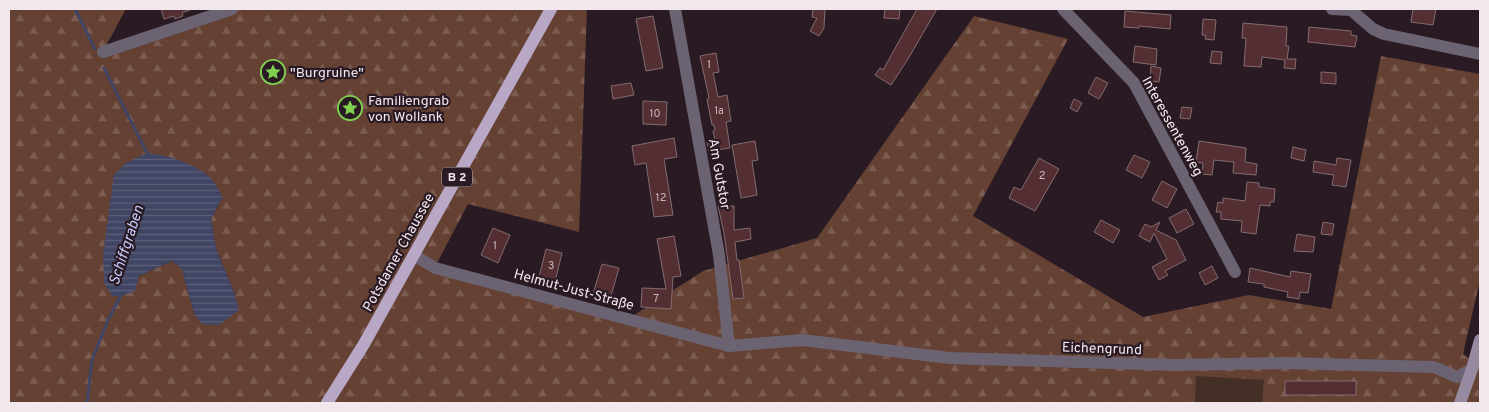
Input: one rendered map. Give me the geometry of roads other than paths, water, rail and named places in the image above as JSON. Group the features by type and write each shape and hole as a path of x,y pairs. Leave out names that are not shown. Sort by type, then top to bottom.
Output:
{"main road":[{"name":"Potsdamer Chaussee","path":"327,403 364,344 551,9"},
{"path":"1460,403 1480,340"}],"street":[{"path":"103,52 232,9"},
{"name":"Am Gutstor","path":"675,9 719,255 729,346"},
{"name":"Interessentenweg","path":"1063,9 1134,83 1235,272"},
{"path":"1332,9 1350,9 1373,29 1384,34 1480,54"},
{"name":"Helmut-Just-Straße","path":"414,255 435,268 729,346"},
{"name":"Eichengrund","path":"729,346 802,340 950,358 1174,365 1284,363 1434,367 1457,377 1472,370"}],"water":[{"path":"147,153 172,158 203,172 210,177 223,197 211,219 216,248 239,310 219,325 202,324 194,314 182,269 172,261 139,276 135,291 121,296 112,296 104,283 103,254 114,175 126,163"}],"waterway":[{"name":"Schiffgraben","path":"75,9 95,49"},
{"name":"Schiffgraben","path":"104,68 148,157"},
{"name":"Schiffgraben","path":"87,403 92,360 108,320 122,293"}],"place":[{"name":"\"Burgruine\"","path":"273,72"},
{"name":"Familiengrab von Wollank","path":"350,108"}]}
